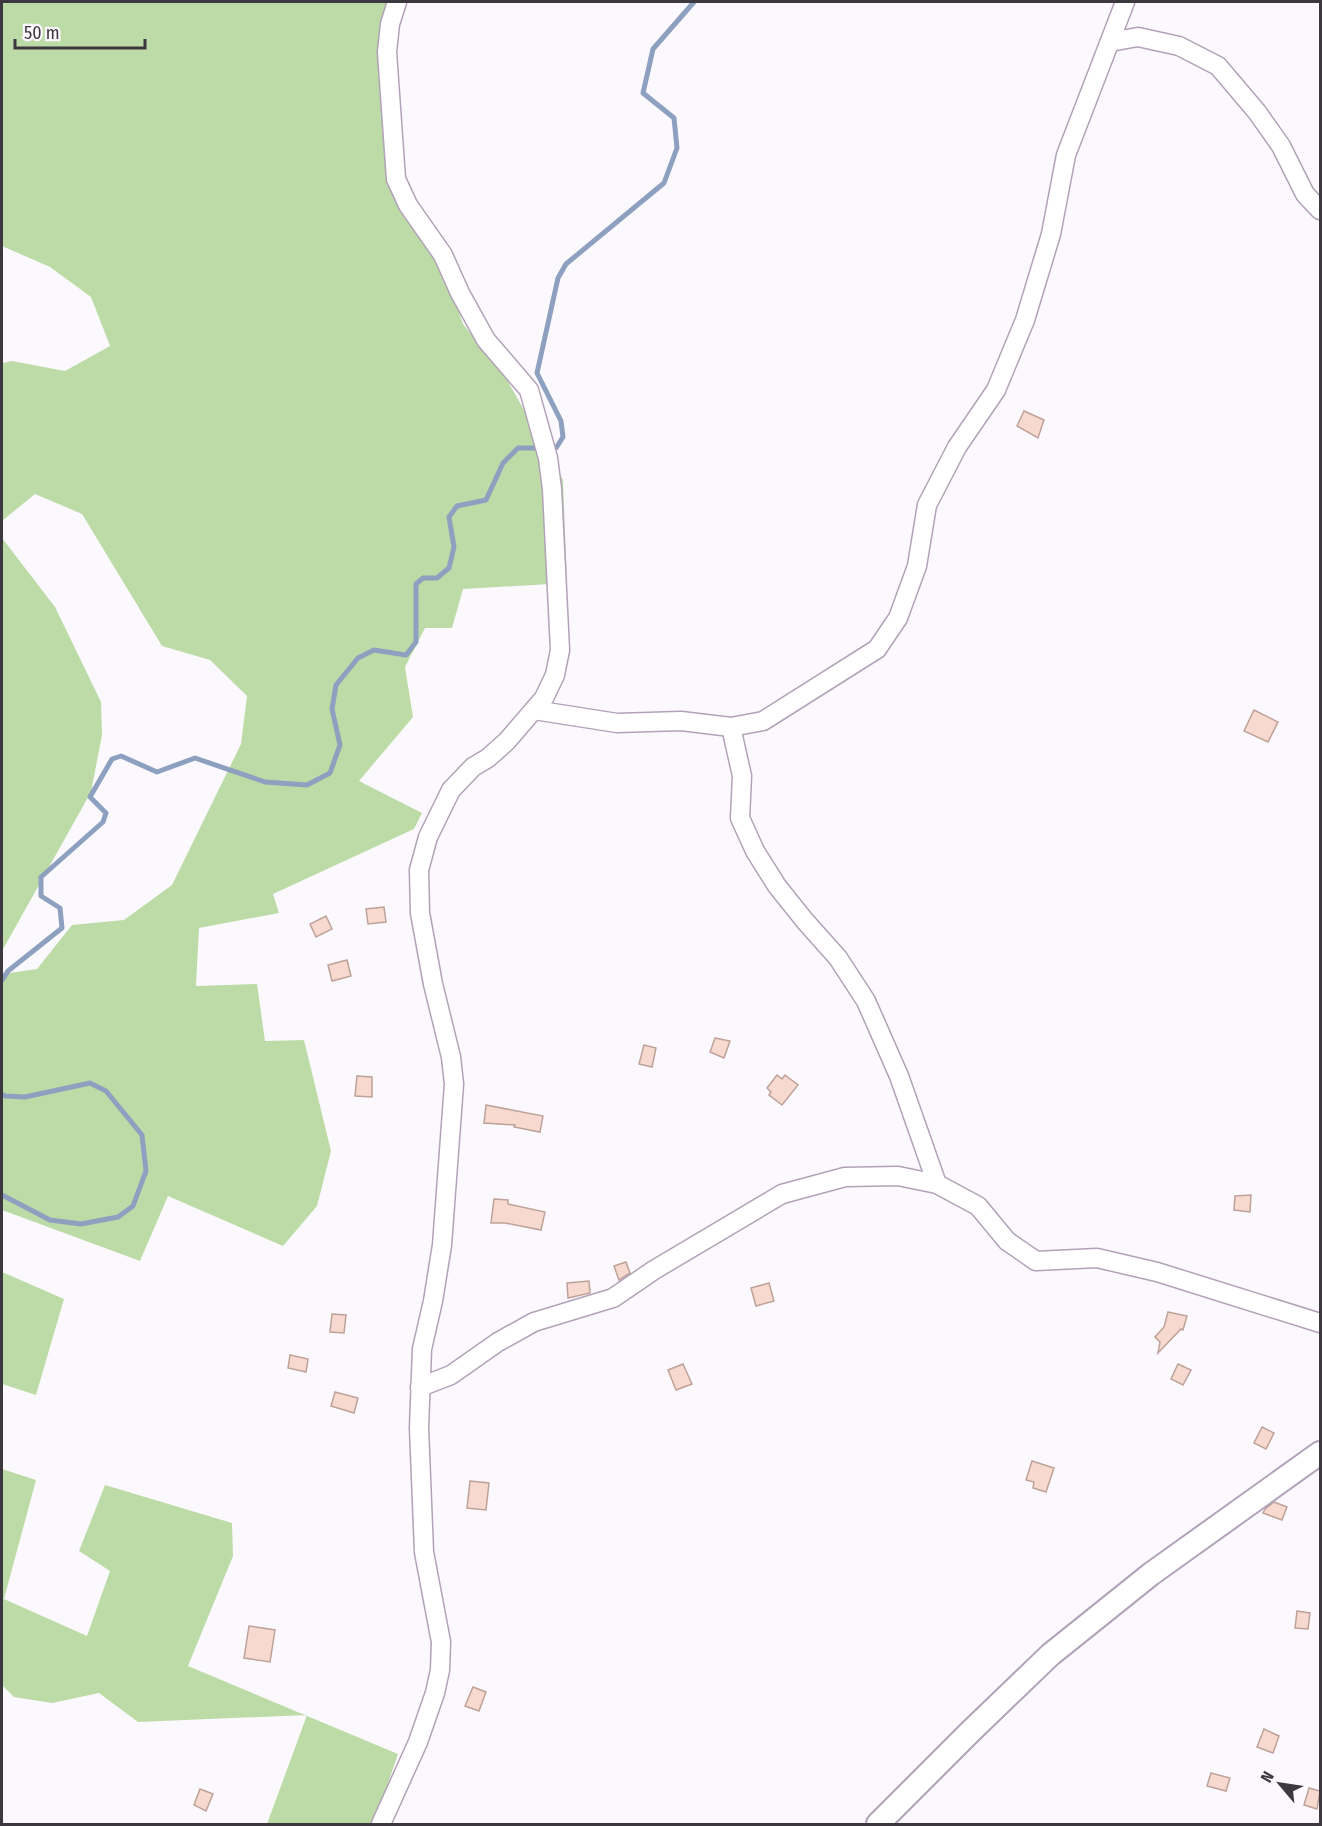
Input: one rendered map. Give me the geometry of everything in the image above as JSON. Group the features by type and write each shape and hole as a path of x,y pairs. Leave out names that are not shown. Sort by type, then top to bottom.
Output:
{"street":[{"path":"381,1824 418,1742 435,1693 440,1670 441,1642 424,1552 419,1428 422,1349 442,1245 454,1084 451,1057 433,984 420,913 419,870 428,837 451,790 473,767 488,758 507,741 544,698 555,675 560,650 552,489 548,458 530,390 486,340 459,293 443,255 408,205 396,180 387,52 390,24 397,2"},
{"path":"534,710 617,723 681,721 731,728 763,721 877,649 898,618 917,566 927,505 957,447 996,390 1025,320 1051,234 1066,155 1125,2"},
{"path":"1110,42 1138,38 1179,46 1218,66 1281,146 1305,194 1320,210"},
{"path":"731,728 742,776 740,819 755,851 777,886 838,958 866,1001 898,1076 937,1184"},
{"path":"420,1387 451,1375 498,1342 534,1322 612,1298 654,1270 782,1194 845,1177 898,1176 937,1184 978,1206 1007,1241 1036,1261 1097,1258 1157,1272 1320,1323"},
{"path":"878,1824 1050,1654 1151,1574 1320,1453"}],"green space":[{"path":"2,2 400,2 387,111 387,181 443,267 463,324 505,376 563,480 567,583 463,589 452,628 425,628 405,667 413,717 359,781 422,813 414,829 273,894 279,913 199,928 196,986 257,984 265,1041 304,1040 331,1151 317,1206 283,1246 168,1196 140,1261 2,1210 2,974 37,969 72,925 124,920 172,885 241,744 247,696 210,660 162,646 82,514 35,494 2,521 2,363 12,361 65,371 110,346 91,297 50,267 2,246"},
{"path":"2,538 55,607 101,702 102,735 91,792 2,951"},
{"path":"2,1272 64,1299 36,1395 2,1384"},
{"path":"2,1469 36,1480 4,1599 87,1636 110,1571 79,1551 105,1485 232,1523 233,1556 188,1666 305,1715 138,1722 99,1693 52,1703 14,1697 2,1685"},
{"path":"307,1716 398,1754 374,1824 267,1824"}],"building":[{"path":"1024,411 1044,420 1038,438 1017,426"},
{"path":"1254,710 1278,722 1268,742 1244,731"},
{"path":"384,907 386,922 368,924 366,909"},
{"path":"326,916 332,929 316,937 310,924"},
{"path":"347,960 351,976 332,981 328,965"},
{"path":"715,1038 730,1041 724,1058 710,1052"},
{"path":"644,1045 656,1048 652,1067 639,1064"},
{"path":"777,1075 782,1079 785,1075 798,1085 782,1105 769,1095 771,1092 767,1088"},
{"path":"357,1076 372,1077 372,1097 355,1096"},
{"path":"486,1105 543,1116 540,1132 514,1127 515,1125 484,1123"},
{"path":"1251,1195 1250,1212 1234,1210 1235,1196"},
{"path":"494,1199 508,1200 508,1204 545,1212 541,1230 505,1223 491,1223"},
{"path":"626,1262 630,1273 619,1280 614,1266"},
{"path":"589,1281 590,1293 568,1298 567,1283"},
{"path":"769,1283 774,1301 756,1306 751,1288"},
{"path":"1168,1312 1187,1316 1183,1330 1181,1329 1158,1353 1160,1342 1155,1337 1164,1327"},
{"path":"332,1314 346,1315 344,1333 330,1332"},
{"path":"290,1355 308,1359 306,1372 288,1368"},
{"path":"683,1364 692,1384 676,1390 668,1370"},
{"path":"1178,1364 1191,1370 1183,1385 1171,1379"},
{"path":"335,1392 358,1398 354,1413 331,1406"},
{"path":"1262,1427 1274,1433 1266,1449 1254,1443"},
{"path":"1032,1461 1054,1468 1046,1492 1033,1488 1034,1482 1026,1480"},
{"path":"470,1481 489,1483 486,1510 467,1508"},
{"path":"1274,1502 1287,1507 1282,1520 1263,1513"},
{"path":"1297,1611 1310,1613 1308,1629 1295,1628"},
{"path":"249,1626 275,1630 270,1662 244,1658"},
{"path":"473,1687 486,1692 479,1711 465,1706"},
{"path":"1264,1729 1279,1736 1273,1753 1257,1747"},
{"path":"1211,1773 1230,1778 1226,1791 1207,1786"},
{"path":"1309,1788 1320,1791 1317,1809 1304,1805"},
{"path":"200,1789 213,1794 206,1811 194,1805"}],"waterway":[{"path":"550,448 556,448 563,437 561,421 537,373 558,278 566,264 664,183 677,148 674,118 643,93 653,49 694,2"},
{"path":"2,980 8,971 62,928 60,908 41,896 41,877 103,822 106,813 90,797 112,759 121,756 157,772 195,758 265,782 307,785 330,773 340,745 332,709 336,685 358,658 374,650 406,655 416,642 416,584 423,578 437,578 449,568 454,547 449,517 457,506 486,500 503,463 518,448 540,448"},
{"path":"2,1094 25,1097 90,1083 106,1091 142,1135 146,1171 133,1206 118,1217 81,1224 50,1220 2,1195"}]}
